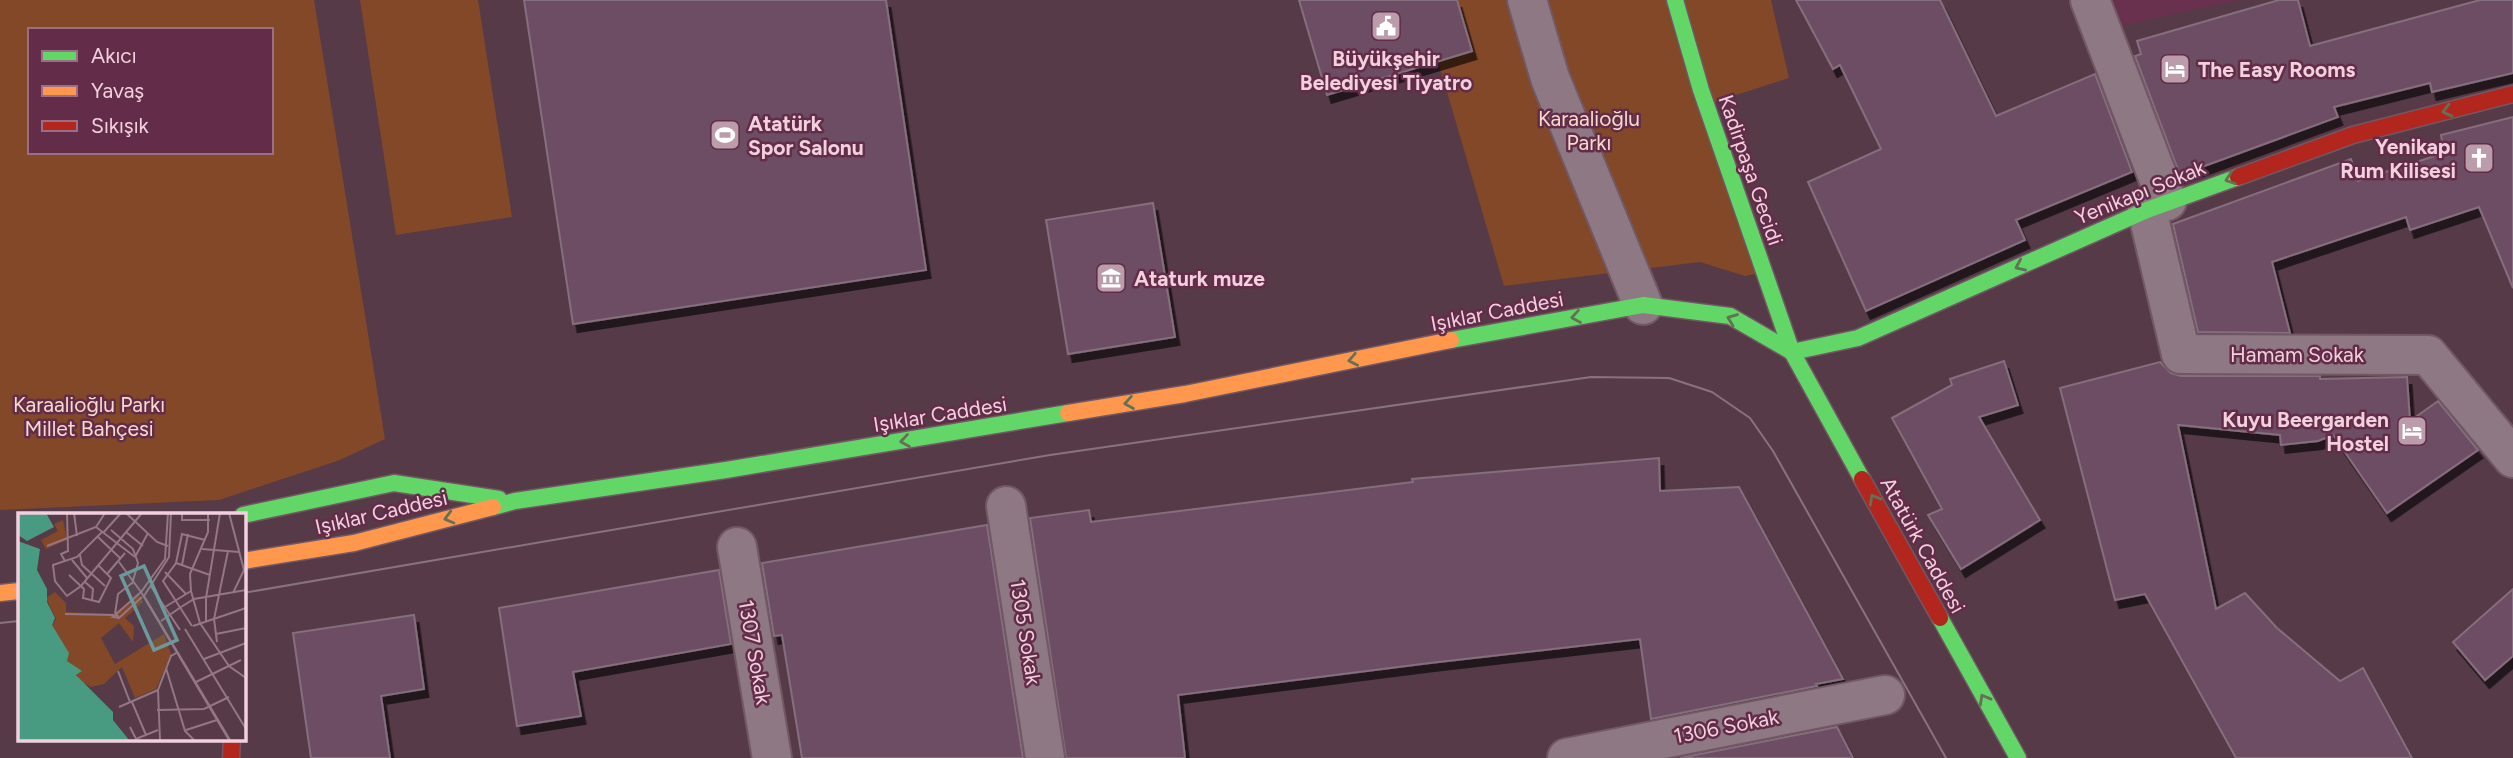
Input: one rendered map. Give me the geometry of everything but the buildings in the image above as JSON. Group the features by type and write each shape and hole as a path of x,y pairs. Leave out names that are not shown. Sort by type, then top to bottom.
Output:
{"street":[{"path":"1527,0 1550,78 1643,305"},
{"name":"Kadirpaşa Gecidi","path":"1675,0 1701,90 1792,352"},
{"path":"2090,0 2157,206"},
{"name":"Yenikapı Sokak","path":"1792,352 1858,338 2157,206 2353,135 2513,94"},
{"name":"Hamam Sokak","path":"2157,206 2181,354 2428,355 2513,458"},
{"name":"Işıklar Caddesi","path":"245,561 354,543 514,501 726,470 1185,394 1449,340 1643,305 1730,316 1792,352"},
{"name":"Atatürk Caddesi","path":"1792,352 2018,758"},
{"path":"245,515 394,483 514,501"},
{"name":"1305 Sokak","path":"1006,506 1045,758"},
{"name":"1307 Sokak","path":"737,547 772,758"},
{"path":"0,593 18,591"},
{"name":"1306 Sokak","path":"1567,758 1885,695"},
{"path":"231,758 232,740"}],"shaded area":[{"path":"2107,0 2239,0 2120,26"}],"green space":[{"name":"Karaalioğlu Parkı Millet Bahçesi","path":"0,0 314,0 385,439 340,460 219,500 0,510"},
{"path":"360,0 478,0 512,217 396,235"},
{"name":"Karaalioğlu Parkı","path":"1420,0 1771,0 1789,78 1711,103 1762,273 1745,276 1700,262 1504,286"}],"tram line":[{"path":"245,593 1050,455 1591,377 1669,378 1712,392 1750,418 1773,451 1946,758"},
{"path":"0,623 18,621"}],"traffic: fast":[{"path":"1675,0 1701,90 1792,352 1862,479"},
{"path":"1792,352 1858,338 2147,210 2238,177"},
{"path":"1451,340 1643,305 1730,316 1792,352"},
{"path":"493,507 515,501 726,470 1068,413"},
{"path":"245,515 394,483 499,499"},
{"path":"1940,618 2018,758"}],"traffic: slow":[{"path":"1068,413 1185,394 1451,340"},
{"path":"245,561 354,543 493,507"},
{"path":"0,593 18,591"}],"traffic: jam":[{"path":"2238,177 2353,135 2513,94"},
{"path":"1862,479 1940,618"},
{"path":"231,758 232,740"}],"place":[{"name":"Büyükşehir Belediyesi Tiyatro","path":"1386,26"},
{"name":"The Easy Rooms","path":"2175,69"},
{"name":"Atatürk Spor Salonu","path":"725,135"},
{"name":"Yenikapı Rum Kilisesi","path":"2479,158"},
{"name":"Ataturk muze","path":"1111,278"},
{"name":"Kuyu Beergarden Hostel","path":"2412,431"}]}
